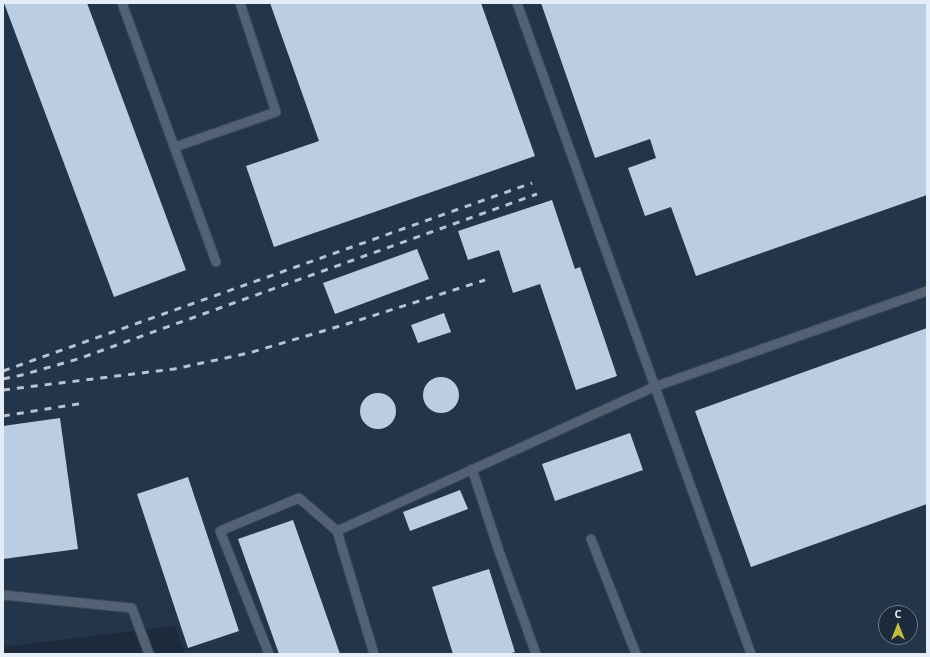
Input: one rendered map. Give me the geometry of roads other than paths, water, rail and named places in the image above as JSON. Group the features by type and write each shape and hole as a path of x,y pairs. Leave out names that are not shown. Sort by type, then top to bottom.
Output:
{"lane":[{"path":"122,3 216,262"},
{"path":"174,147 276,112 240,3"},
{"path":"517,3 751,654"},
{"path":"337,531 654,387 927,291"},
{"path":"472,469 499,551 536,654"},
{"path":"269,654 220,531 299,498 337,531 374,654"},
{"path":"591,539 636,654"},
{"path":"3,595 132,608 149,654"}],"railway":[{"path":"3,371 532,183"},
{"path":"3,379 78,359 537,194"},
{"path":"3,390 174,369 249,353 485,280"},
{"path":"3,416 84,403"}]}
